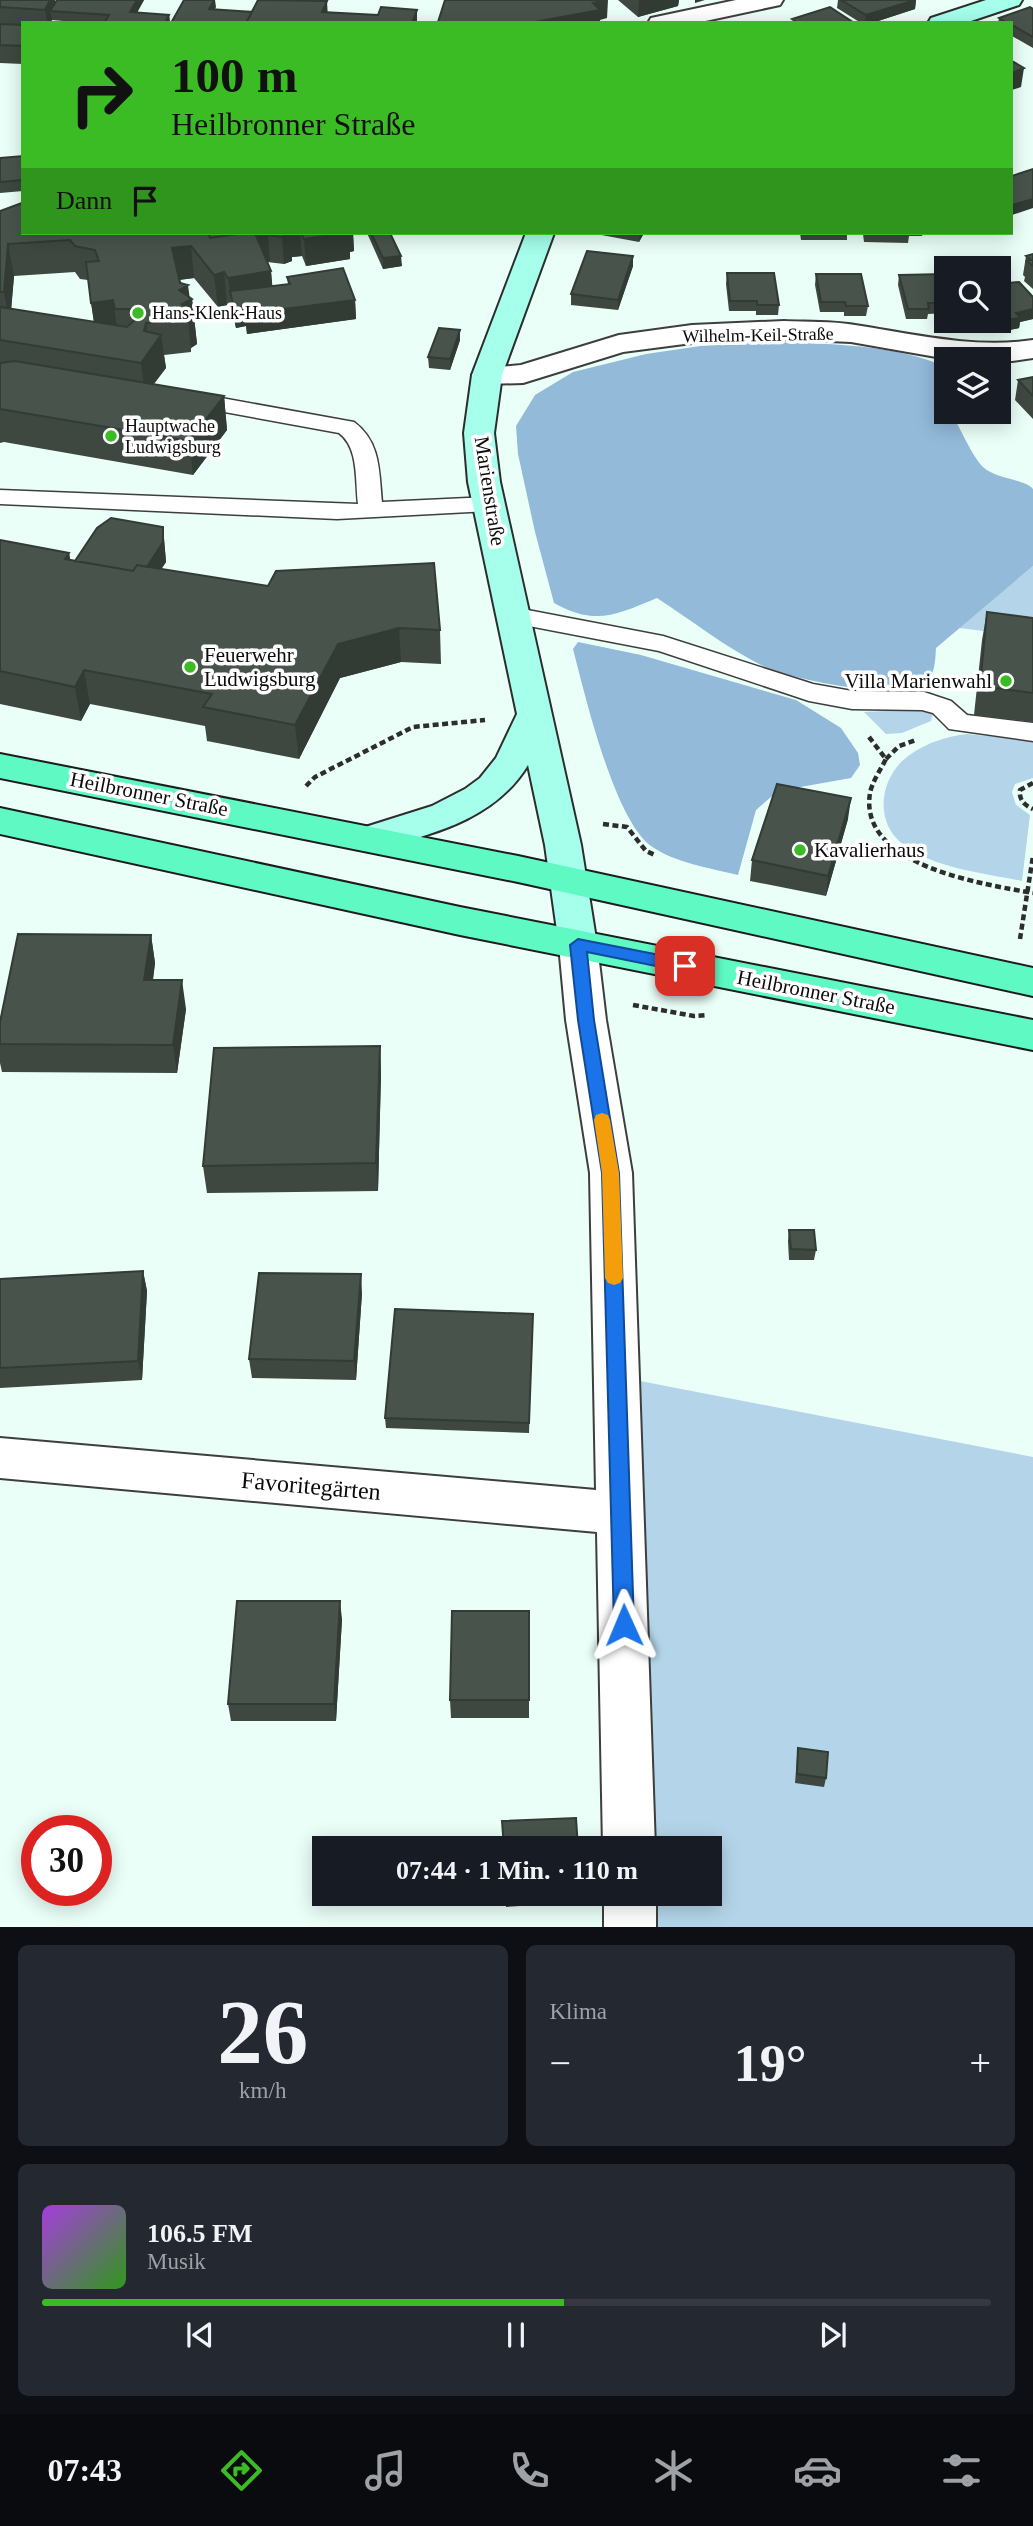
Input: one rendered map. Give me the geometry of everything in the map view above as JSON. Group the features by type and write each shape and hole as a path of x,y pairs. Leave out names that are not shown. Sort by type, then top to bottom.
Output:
{"main road":[{"name":"Heilbronner Straße","path":"0,766 285,820 568,878 1033,982"},
{"name":"Heilbronner Straße","path":"270,879 297,876 312,867 321,847 314,836 285,820"},
{"name":"Heilbronner Straße","path":"0,821 578,945 1033,1035"}],"street":[{"path":"670,21 771,0"},
{"path":"945,21 993,2"},
{"name":"Marienstraße","path":"539,235 487,375 479,433 489,504 568,878 578,945"},
{"name":"Wilhelm-Keil-Straße","path":"487,375 523,374 620,344 692,334 784,330 851,333 942,349 1012,352 1033,349"},
{"path":"372,838 444,816 481,796 504,774 515,757 534,715"},
{"path":"578,945 586,1020 611,1173 629,1836"},
{"name":"Favoritegärten","path":"0,1458 621,1513"},
{"path":"630,1906 630,1927"}],"lane":[{"path":"194,400 346,427 358,436 364,449 371,510"},
{"path":"0,497 337,512 489,504"},
{"path":"512,615 663,644 825,695 852,700 924,701 942,707 959,723 1033,732"}],"path":[{"path":"825,695 845,710 886,759 876,773 870,810 876,831 892,849 920,866 1031,893"},
{"path":"285,820 316,777 413,727 534,715"},
{"path":"1033,782 1020,790 1019,796 1022,802 1033,809"},
{"path":"1020,944 1031,893 1033,856"}],"shaded area":[{"path":"728,342 810,343 899,352 934,363 934,424 957,424 983,467 1033,489 1033,566 936,648 933,671 928,679 910,687 891,689 843,686 776,671 734,650 657,598 617,613 594,616 554,603 518,454 516,426 535,395 573,372 646,354"},
{"path":"1033,566 1033,637 959,628"},
{"path":"578,642 641,655 796,700 841,728 858,753 860,765 851,778 778,791 756,810 738,875 671,857 651,846 638,832 613,784 593,724 573,649"},
{"path":"926,709 933,714 931,721 902,733 886,734 864,712"},
{"path":"967,734 1033,740 1033,778 1015,784 1012,792 1016,805 1030,815 1022,881 931,860 904,845 887,824 884,798 892,773 900,763 930,743"},
{"path":"640,1381 1033,1457 1033,1927 654,1927 653,1906 722,1906 722,1836 652,1836"}],"building":[{"path":"0,0 50,0 45,10 0,7"},
{"path":"57,0 137,0 130,12 169,15 166,21 105,21 109,15 50,11"},
{"path":"184,0 214,0 209,9 252,12 247,21 172,21"},
{"path":"258,0 327,1 322,12 378,15 381,7 417,10 413,21 247,21"},
{"path":"445,0 607,0 593,3 600,10 540,21 438,21"},
{"path":"841,0 915,0 866,15"},
{"path":"830,7 851,21 795,21 792,19"},
{"path":"1030,7 1033,9 1033,37 1013,26 1013,21 999,18"},
{"path":"0,24 21,25 21,46 0,45"},
{"path":"1013,62 1024,68 1013,73"},
{"path":"21,156 21,180 0,182 0,158"},
{"path":"1033,169 1033,199 1013,205 1013,176"},
{"path":"21,203 21,235 209,235 210,238 256,235 271,271 228,278 224,272 214,275 191,246 172,248 180,283 188,285 179,290 192,299 182,304 193,311 187,315 188,319 146,323 144,331 161,335 141,363 0,340 0,307 127,327 136,319 132,309 115,309 113,300 91,303 86,262 99,261 95,250 75,246 70,240 8,244 4,292 0,292 0,211"},
{"path":"209,235 230,235 210,238"},
{"path":"302,235 332,235 304,239"},
{"path":"372,235 391,235 401,256 383,258"},
{"path":"587,251 633,256 618,300 571,294"},
{"path":"1033,254 1033,266 1026,256"},
{"path":"343,268 355,300 245,314 244,306 234,309 230,291 290,284 287,277"},
{"path":"727,273 774,273 779,305 757,305 757,301 730,301"},
{"path":"816,274 861,274 868,306 821,302"},
{"path":"934,274 934,303 928,303 929,309 908,309 899,275"},
{"path":"1019,282 1033,297 1033,309 1016,313 1020,318 1011,319 1011,283"},
{"path":"439,328 460,330 450,359 428,357"},
{"path":"15,361 224,396 189,441 0,409 0,363"},
{"path":"1033,377 1033,396 1018,380"},
{"path":"111,518 163,527 163,542 147,567 137,565 133,571 75,561 97,528"},
{"name":"Feuerwehr Ludwigsburg","path":"0,540 69,553 65,559 133,571 137,565 268,586 276,571 434,563 440,630 399,628 338,644 295,725 203,707 212,694 84,670 75,687 0,671"},
{"path":"987,612 1033,618 1033,693 980,686"},
{"name":"Kavalierhaus","path":"777,784 851,798 828,876 752,860"},
{"path":"18,934 151,935 144,980 182,980 173,1045 0,1044 0,1022"},
{"path":"380,1046 376,1163 203,1166 214,1048"},
{"path":"789,1230 814,1230 816,1250 791,1249"},
{"path":"143,1271 138,1361 0,1368 0,1279"},
{"path":"259,1273 361,1274 354,1361 249,1359"},
{"path":"395,1309 533,1314 529,1423 385,1418"},
{"path":"237,1601 340,1601 334,1704 228,1704"},
{"path":"452,1611 529,1611 529,1700 450,1700"},
{"path":"798,1748 828,1752 826,1778 797,1774"},
{"path":"576,1818 577,1836 503,1836 502,1821"}],"slow traffic":[{"path":"602,1120 611,1173 614,1278"}],"place":[{"name":"Hans-Klenk-Haus","path":"138,313"},
{"name":"Hauptwache Ludwigsburg","path":"111,436"},
{"name":"Feuerwehr Ludwigsburg","path":"190,667"},
{"name":"Villa Marienwahl","path":"1006,681"},
{"name":"Kavalierhaus","path":"800,850"}],"route":[{"path":"624,1625 611,1173 586,1020 578,945 685,966"}]}
